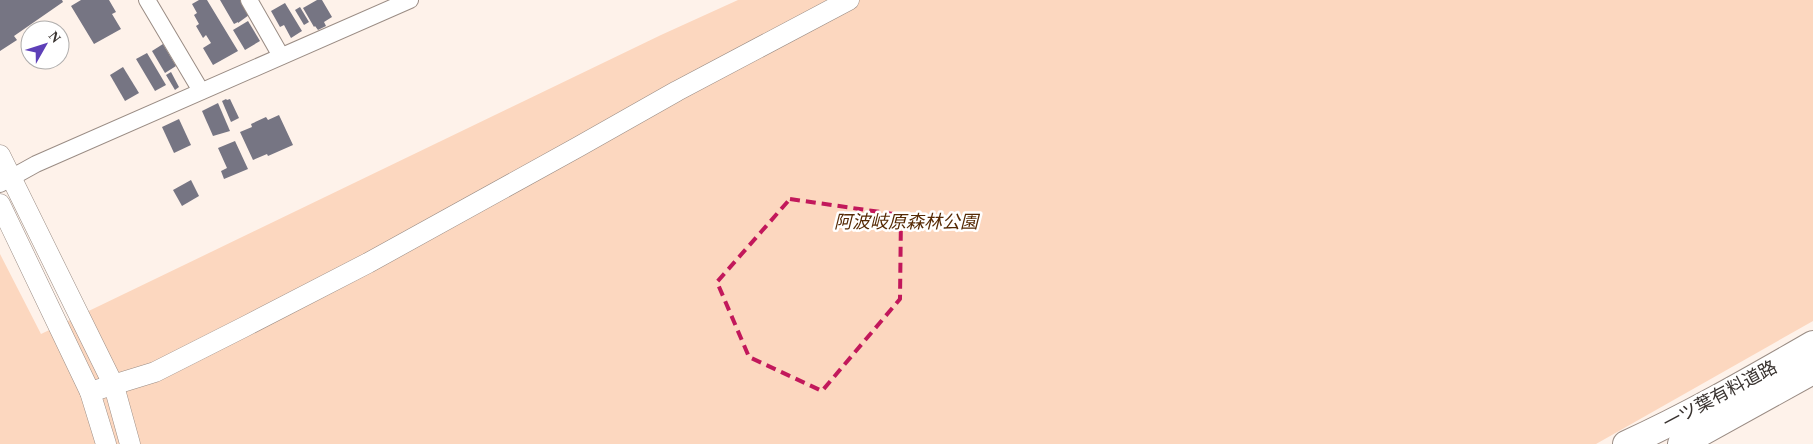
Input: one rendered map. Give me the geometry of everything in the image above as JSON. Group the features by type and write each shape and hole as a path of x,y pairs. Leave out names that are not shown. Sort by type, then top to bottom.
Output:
{"main road":[{"name":"一ツ葉有料道路","path":"1626,444 1768,370 1813,344"},
{"name":"一ツ葉有料道路","path":"1681,444 1813,371"}],"street":[{"path":"147,0 201,91"},
{"path":"249,0 281,56"},
{"path":"6,181 36,164 410,0"},
{"path":"90,392 155,372 351,272 578,148 677,91 849,0"},
{"path":"0,155 6,181 114,386 130,444"},
{"path":"0,204 90,392 106,444"}],"highlighted area":[{"path":"790,199 901,215 900,299 822,391 749,357 717,282"}],"green space":[{"name":"阿波岐原森林公園","path":"738,0 1813,0 1813,321 1596,444 0,444 0,254 41,334 661,35"}],"building":[{"path":"0,0 62,0 63,2 37,20 20,20 20,32 14,36 17,40 0,51"},
{"path":"81,0 109,0 116,12 112,14 121,29 94,44 71,6"},
{"path":"199,0 207,0 238,51 213,65 203,48 211,43 206,35 203,38 196,26 199,24 194,15 197,13 192,4"},
{"path":"220,0 240,0 249,15 234,24"},
{"path":"317,0 322,0 332,17 324,22 326,26 318,30 314,27 303,8"},
{"path":"285,3 302,31 291,38 284,25 280,27 271,11"},
{"path":"300,7 309,22 304,25 295,10"},
{"path":"248,21 260,41 245,50 233,30"},
{"path":"163,44 176,66 165,73 152,51"},
{"path":"147,53 166,85 155,91 136,59"},
{"path":"123,67 139,93 125,101 110,75"},
{"path":"171,72 179,87 175,90 166,75"},
{"path":"230,99 239,118 231,122 222,101"},
{"path":"218,103 230,131 213,136 202,111"},
{"path":"279,115 293,145 268,156 267,154 253,160 240,132 252,127 251,124 266,117 268,120"},
{"path":"179,119 191,145 174,153 162,127"},
{"path":"235,141 248,169 224,179 221,171 227,168 218,148"},
{"path":"191,180 199,196 182,206 173,190"}]}
